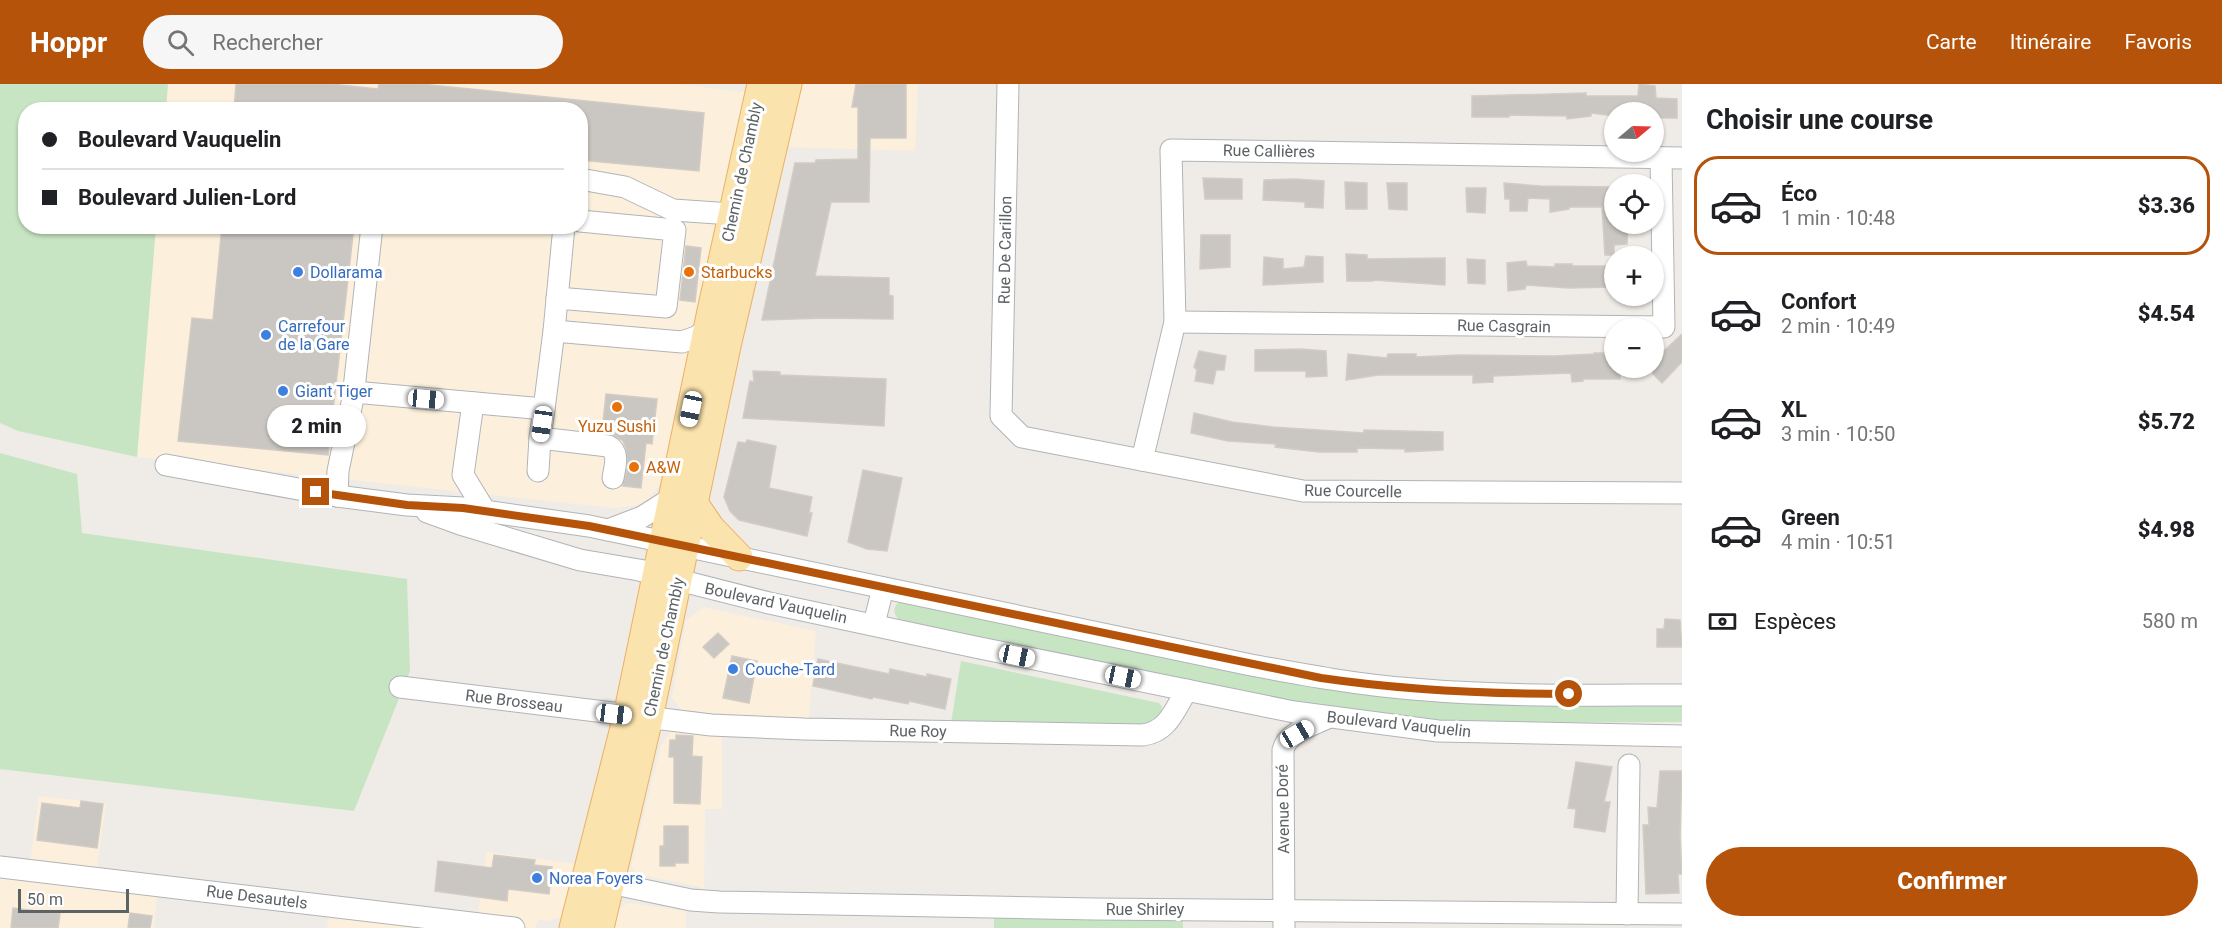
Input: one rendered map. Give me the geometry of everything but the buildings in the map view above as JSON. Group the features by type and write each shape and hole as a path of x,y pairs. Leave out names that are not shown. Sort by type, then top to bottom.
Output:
{"main road":[{"name":"Chemin de Chambly","path":"600,928 610,884 638,717 683,501 708,329 761,84"},
{"name":"Chemin de Chambly","path":"683,501 729,338 788,84"},
{"path":"683,501 739,557"},
{"name":"Chemin de Chambly","path":"573,928 638,717"}],"street":[{"name":"Rue De Carillon","path":"1001,417 1008,84"},
{"name":"Rue Callières","path":"1142,460 1175,322 1171,150 1672,158"},
{"name":"Rue Casgrain","path":"1175,322 1664,327 1672,158"},
{"path":"588,180 625,187 666,209 732,214"},
{"path":"557,298 666,307 675,230 588,222"},
{"path":"338,496 338,471 354,392 371,234"},
{"path":"538,471 563,234"},
{"path":"554,331 682,342 708,329"},
{"path":"354,392 544,409"},
{"path":"472,403 463,475 485,511"},
{"name":"Rue Courcelle","path":"1001,417 1023,437 1303,491 1682,494"},
{"path":"540,438 608,446 614,449 616,454 614,478"},
{"path":"166,465 338,496 407,505 485,511 608,530 1259,667 1359,684 1465,692 1682,695"},
{"path":"608,530 683,501"},
{"name":"Boulevard Vauquelin","path":"407,505 459,524 559,554 769,603 1187,690 1329,717 1438,731 1682,736"},
{"path":"874,624 883,588"},
{"name":"Rue Brosseau","path":"400,687 638,717"},
{"name":"Rue Roy","path":"638,717 711,726 1143,735 1160,730 1166,725 1187,690"},
{"name":"Avenue Doré","path":"1284,919 1283,750 1286,741 1292,736 1329,717"},
{"path":"1627,914 1629,765"},
{"name":"Rue Desautels","path":"0,867 514,928"},
{"name":"Rue Shirley","path":"610,884 710,902 1284,919 1682,914"}],"shaded area":[{"path":"168,84 677,84 746,92 665,471 659,486 643,505 613,508 137,457 155,234 588,234 588,102 167,102"},
{"path":"801,84 918,84 915,151 787,147"},
{"path":"703,607 816,631 809,718 681,710 672,697 686,621"},
{"path":"677,730 722,736 722,809 705,809 704,891 701,887 635,874 631,866 661,745 669,732"},
{"path":"39,796 106,803 97,867 30,862"},
{"path":"487,852 576,864 565,913 552,921 539,920 535,928 476,928"},
{"path":"0,878 157,896 154,928 0,928"},
{"path":"629,903 686,911 686,928 614,928 618,909"},
{"path":"329,916 431,928 327,928"}],"green space":[{"path":"0,84 168,84 167,102 18,102 18,234 155,234 137,457 18,431 0,423"},
{"path":"0,453 77,474 82,533 407,579 410,671 354,811 0,769"},
{"path":"902,601 1277,680 1682,704 1682,722 1496,723 1419,719 1272,700 899,620 894,609"},
{"path":"961,661 1159,703 1163,714 1147,726 951,723"},
{"path":"994,918 1183,920 1183,928 994,928"}],"place":[{"name":"Dollarama","path":"298,272"},
{"name":"Starbucks","path":"689,272"},
{"name":"Carrefour de la Gare","path":"266,335"},
{"name":"Giant Tiger","path":"283,391"},
{"name":"Yuzu Sushi","path":"617,407"},
{"name":"A&W","path":"634,467"},
{"name":"Couche-Tard","path":"733,669"},
{"name":"Norea Foyers","path":"537,878"}],"route":[{"path":"316,492 407,505 463,508 589,526 1321,678 1447,692 1569,694"}]}
